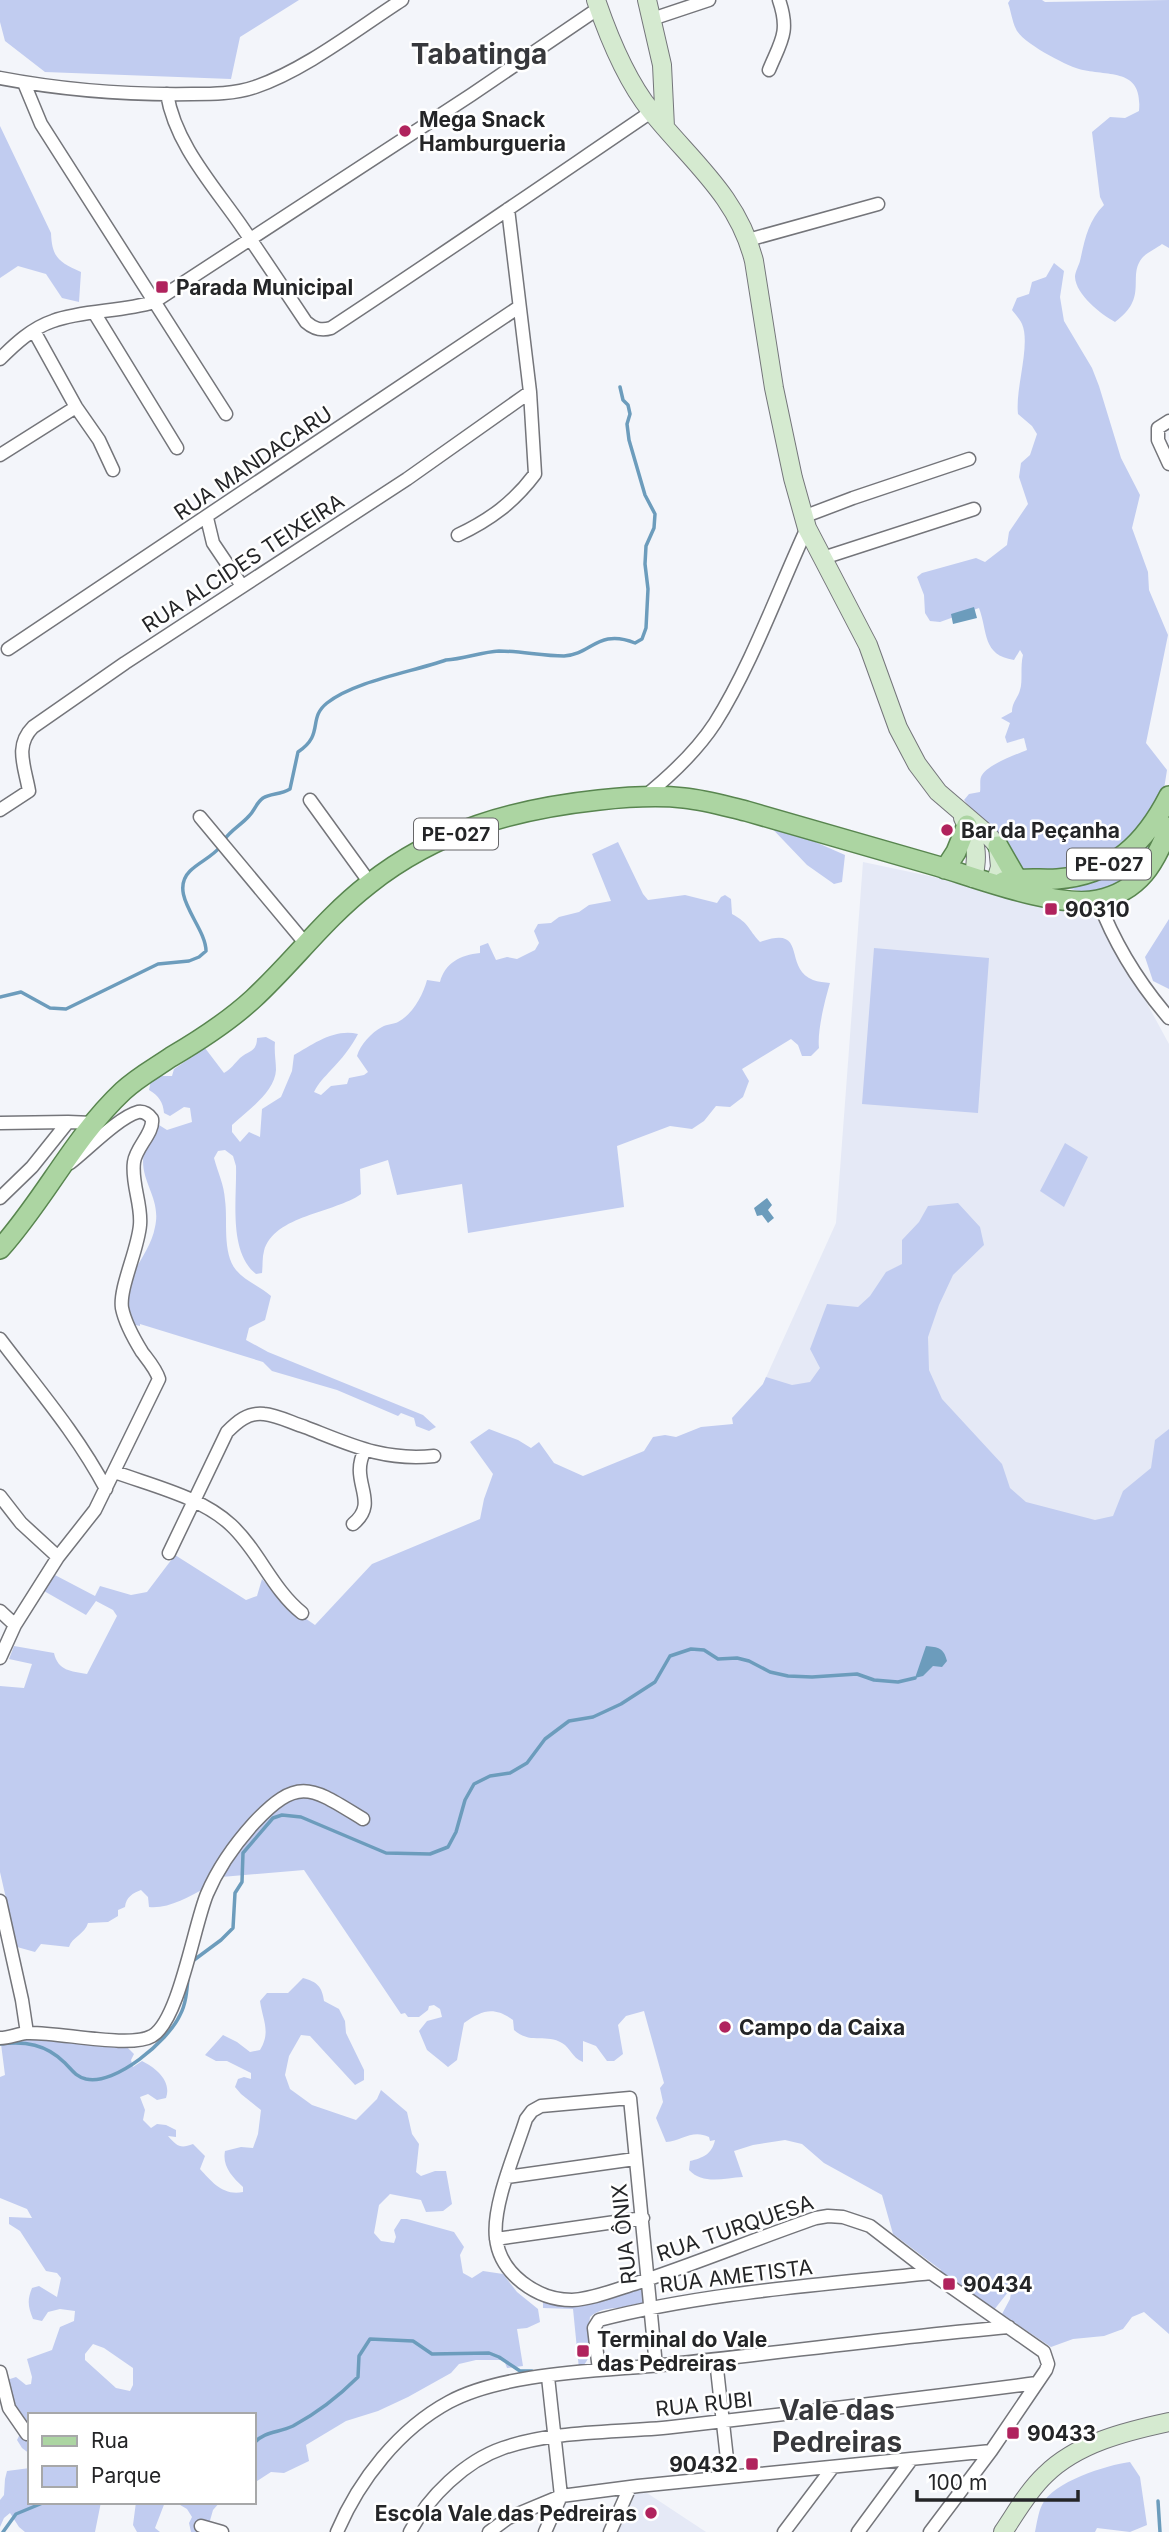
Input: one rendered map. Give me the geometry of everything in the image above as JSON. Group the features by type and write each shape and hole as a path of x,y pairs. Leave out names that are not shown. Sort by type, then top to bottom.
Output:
{"main road":[{"name":"PE-027","path":"995,884 1017,879 1058,879 1081,875 1111,863 1137,845 1156,821 1169,796"},
{"name":"PE-027","path":"0,1249 93,1123 140,1077 234,1015 272,980 305,943 370,883 440,841 501,817 576,803 644,797 682,797 711,802 995,884 1055,898 1098,900 1120,891 1144,876 1158,856 1169,827"},
{"path":"946,869 967,825"},
{"path":"998,846 1017,879"}],"street":[{"path":"0,78 24,83 167,94 230,92 260,85 287,73 402,0"},
{"path":"648,0 662,65 665,127"},
{"path":"652,19 709,0"},
{"path":"769,70 785,28 785,16 779,0"},
{"path":"0,359 34,331 64,318 120,311 154,302 471,95 597,4 630,79 652,112 717,187 748,240 754,261 776,399 805,523 868,645 898,729 917,764 938,792 998,846 1000,867 995,884"},
{"path":"24,83 41,124 226,414"},
{"path":"167,94 170,112 184,142 306,322 318,330 331,328 652,112"},
{"path":"748,240 878,204"},
{"path":"458,535 486,522 505,508 535,474 530,393 508,209"},
{"name":"RUA MANDACARU","path":"8,649 519,307"},
{"path":"95,314 177,448"},
{"path":"34,331 76,407 99,440 113,470"},
{"name":"RUA ALCIDES TEIXEIRA","path":"0,810 29,791 22,744 25,735 33,727 407,479 530,393"},
{"path":"0,455 76,407"},
{"path":"1169,421 1158,428 1156,434 1169,464"},
{"path":"644,797 679,766 715,722 770,612 805,523 853,498 969,459"},
{"path":"823,558 974,509"},
{"path":"207,517 213,543 242,586"},
{"path":"310,800 370,883"},
{"path":"955,808 967,825 977,851 973,878"},
{"path":"200,817 305,943"},
{"path":"1098,900 1119,951 1169,1018"},
{"path":"0,1658 15,1625 58,1557 95,1510 159,1379 122,1310 123,1290 141,1222 139,1195 133,1176 134,1161 138,1147 152,1126 152,1119 143,1112 129,1117 52,1177"},
{"path":"0,1198 32,1167 68,1122"},
{"path":"0,1123 93,1123"},
{"path":"0,1339 65,1422 106,1489"},
{"path":"1,1365 11,1356"},
{"path":"169,1553 226,1432 250,1415 264,1414 279,1418 365,1451 394,1458 434,1457"},
{"path":"353,1524 359,1519 365,1505 358,1467 365,1451"},
{"path":"115,1472 214,1510 233,1527 282,1593 302,1612"},
{"path":"0,1496 21,1523 58,1557"},
{"path":"0,1611 15,1625"},
{"path":"0,2038 27,2033 135,2041 155,2035 161,2029 174,2001 207,1894 229,1854 268,1808 299,1790 313,1791 363,1819"},
{"path":"0,1901 27,2033"},
{"name":"RUA ÔNIX","path":"507,2177 526,2119 532,2111 541,2106 630,2098 656,2366"},
{"path":"635,2159 507,2177 499,2206 496,2239 643,2218"},
{"name":"RUA TURQUESA","path":"496,2239 500,2255 517,2279 549,2296 572,2300 648,2279 802,2223 828,2216 855,2219 870,2226 931,2273 1044,2352 1048,2364 1037,2384"},
{"name":"RUA AMETISTA","path":"599,2370 594,2328 596,2322 650,2306 931,2273"},
{"path":"337,2532 363,2483 388,2452 416,2425 450,2402 487,2388 599,2370 716,2360 1009,2327"},
{"path":"716,2360 729,2477"},
{"path":"0,2372 9,2408 27,2434"},
{"path":"545,2532 561,2496 548,2377"},
{"path":"930,2532 1037,2384"},
{"name":"RUA RUBI","path":"410,2532 428,2505 472,2464 502,2449 554,2438 1037,2384"},
{"path":"1003,2532 1045,2474 1074,2454 1114,2436 1169,2422"},
{"path":"489,2532 508,2518 561,2496 991,2451"},
{"path":"858,2532 911,2460"},
{"path":"785,2532 834,2467"},
{"path":"610,2532 630,2487"},
{"path":"201,2526 222,2532"}],"shaded area":[{"path":"974,607 977,618 953,624 951,614"},
{"path":"863,862 1038,899 1099,915 1169,1044 1169,1604 763,1384 836,1223"},
{"path":"767,1198 772,1205 768,1210 774,1218 768,1223 762,1215 757,1216 754,1208"},
{"path":"926,1646 940,1649 947,1661 942,1667 933,1666 923,1676 915,1678"},
{"name":"Escola Vale das Pedreiras","path":"644,2491 706,2532 617,2532 634,2494"}],"green space":[{"path":"0,0 299,0 240,37 231,79 45,72 5,41 0,22"},
{"path":"1010,0 1169,0 1169,248 1162,244 1143,257 1136,272 1132,304 1115,322 1084,297 1076,284 1075,275 1088,231 1094,217 1104,205 1100,197 1092,132 1110,117 1125,118 1139,111 1136,87 1122,76 1072,67 1026,40 1015,26 1008,3"},
{"path":"0,126 51,233 55,254 62,262 81,272 79,302 62,298 46,274 18,266 0,278"},
{"path":"1054,263 1064,271 1060,297 1064,321 1092,368 1121,458 1140,495 1132,528 1148,572 1149,590 1168,635 1146,743 1167,770 1157,808 1127,844 1077,872 1025,871 1017,865 964,800 969,794 980,792 982,775 990,767 1027,750 1024,738 1007,743 1005,737 1010,723 1001,718 1012,712 1019,693 1023,655 1020,650 1014,660 996,653 991,648 979,608 940,622 930,621 925,613 924,595 917,577 922,573 976,558 985,562 1007,545 1009,532 1028,504 1019,477 1021,463 1030,455 1037,434 1018,414 1025,343 1021,322 1012,310 1017,298 1029,294 1032,282 1046,277"},
{"path":"763,819 845,855 842,882 834,884 807,865"},
{"path":"1158,832 1136,874 1107,889 1084,892 1057,886"},
{"path":"618,842 648,900 685,895 717,903 725,895 731,899 732,914 745,924 760,942 775,938 785,939 790,943 804,974 813,980 830,983 820,1024 819,1048 811,1056 802,1056 798,1045 791,1039 742,1069 749,1081 743,1097 730,1107 716,1106 704,1121 692,1129 670,1126 617,1146 624,1207 468,1233 462,1184 397,1195 388,1160 360,1169 361,1194 292,1222 280,1230 270,1239 264,1251 262,1273 256,1274 247,1264 238,1239 235,1208 236,1166 233,1156 225,1150 218,1151 214,1158 224,1194 227,1245 232,1263 240,1274 271,1296 265,1320 249,1328 246,1340 268,1352 423,1415 436,1427 429,1431 416,1426 414,1418 401,1413 398,1416 337,1390 272,1371 263,1362 140,1324 131,1324 124,1318 126,1291 150,1244 155,1227 154,1201 143,1167 148,1141 159,1125 167,1130 192,1122 190,1108 184,1107 170,1116 164,1113 160,1100 149,1090 151,1080 172,1076 174,1069 205,1048 224,1073 254,1048 257,1038 266,1037 275,1042 276,1070 271,1086 232,1125 232,1132 240,1142 249,1132 260,1137 262,1109 281,1097 292,1071 294,1055 333,1035 358,1034 314,1092 321,1095 331,1086 347,1084 349,1078 364,1075 368,1072 357,1056 361,1048 378,1029 398,1022 413,1009 427,980 440,982 442,975 454,961 480,953 480,946 488,943 496,960 507,957 517,959 535,950 539,943 534,931 538,924 551,923 589,905 611,901 592,854"},
{"path":"1169,919 1169,989 1153,981 1145,957"},
{"path":"874,948 989,958 978,1113 862,1104"},
{"path":"1065,1143 1088,1157 1064,1207 1040,1191"},
{"path":"958,1203 980,1227 984,1245 953,1275 939,1305 928,1337 929,1370 942,1399 1002,1464 1010,1488 1026,1502 1095,1520 1113,1516 1123,1491 1151,1468 1155,1440 1169,1429 1169,2334 1144,2312 1132,2317 1123,2329 1104,2336 1073,2339 1051,2347 1002,2314 1010,2299 1012,2287 990,2315 936,2275 941,2270 893,2234 882,2195 824,2163 802,2144 785,2140 734,2151 743,2177 714,2180 695,2175 689,2170 690,2161 706,2155 715,2140 710,2141 709,2137 697,2134 666,2142 656,2118 663,2102 660,2088 664,2083 644,2011 626,2016 618,2025 623,2054 614,2061 607,2061 596,2046 583,2041 583,2062 556,2040 526,2037 514,2030 513,2020 500,2013 488,2011 464,2023 457,2060 448,2067 427,2050 419,2031 427,2021 442,2017 440,2009 434,2005 429,2006 419,2017 401,2014 304,1870 210,1878 205,1888 178,1902 156,1907 149,1907 148,1897 141,1890 128,1898 125,1907 118,1910 118,1916 108,1922 88,1923 69,1947 41,1944 35,1952 17,1947 0,1872 0,1686 24,1688 32,1664 9,1659 14,1646 54,1653 62,1667 87,1674 117,1616 113,1610 96,1601 86,1615 44,1591 53,1574 95,1596 100,1586 131,1595 147,1592 175,1555 246,1600 257,1596 262,1579 286,1605 315,1625 372,1564 480,1519 493,1474 470,1442 489,1429 531,1448 539,1442 554,1463 583,1476 644,1451 653,1437 676,1437 701,1427 733,1424 732,1418 763,1384 766,1377 792,1385 810,1382 820,1368 810,1349 827,1304 858,1307 870,1296 886,1272 902,1264 902,1240 919,1222 928,1206"},
{"path":"303,1978 318,1985 324,2001 339,2009 345,2021 346,2033 364,2070 364,2080 355,2085 310,2036 301,2035 289,2056 285,2075 290,2089 312,2105 356,2120 377,2099 381,2090 407,2112 412,2134 419,2144 416,2172 421,2176 435,2171 446,2171 452,2204 443,2211 426,2212 421,2200 390,2194 379,2205 374,2233 381,2241 394,2243 394,2230 401,2219 454,2232 464,2247 460,2255 463,2273 472,2278 483,2271 503,2274 517,2292 538,2309 540,2322 517,2329 523,2366 507,2368 504,2360 476,2360 459,2364 451,2373 408,2397 378,2411 346,2421 306,2445 309,2461 284,2473 271,2472 256,2482 256,2413 28,2413 28,2424 14,2417 1,2403 10,2397 7,2380 16,2377 26,2385 31,2384 27,2359 52,2350 60,2327 74,2321 75,2311 60,2309 48,2312 42,2321 33,2319 30,2311 32,2288 39,2286 57,2297 61,2278 57,2273 46,2271 20,2231 9,2224 9,2217 32,2218 27,2209 0,2198 0,2077 5,2075 1,2044 28,2038 127,2047 134,2054 131,2060 133,2067 142,2061 162,2076 167,2086 166,2098 157,2100 148,2094 140,2097 145,2110 143,2120 151,2128 157,2124 176,2130 176,2137 168,2136 179,2146 193,2144 205,2156 200,2169 214,2183 230,2192 243,2192 243,2187 229,2171 224,2156 225,2151 241,2147 253,2148 258,2134 261,2110 235,2087 238,2079 251,2079 251,2073 227,2061 216,2061 205,2055 223,2035 250,2052 260,2050 266,2032 260,2001 267,1993 288,1993","holes":["93,2344 104,2348 133,2368 133,2385 130,2391 116,2388 85,2360 85,2354"]},
{"path":"639,2287 643,2290 644,2305 603,2310 590,2317 590,2352 585,2364 579,2369 573,2309 543,2308 543,2300"},
{"path":"28,2426 28,2452 17,2440 22,2430"},
{"path":"1130,2462 1140,2477 1147,2525 1130,2532 1097,2528 1095,2532 1035,2532 1042,2505 1057,2489 1081,2476"},
{"path":"28,2468 28,2504 101,2504 95,2532 25,2532 10,2513 0,2527 0,2500 4,2495 7,2471"},
{"path":"136,2504 164,2504 155,2528 160,2532 137,2532 133,2525"},
{"path":"178,2504 218,2504 213,2510 209,2524 213,2532 191,2532 189,2523 192,2517 187,2509"}],"waterway":[{"path":"224,840 263,798 290,789 298,752 311,739 321,709 339,695 368,683 446,660 499,651 564,656 573,655 603,640 622,639 635,643 642,639 646,628 648,589 646,546 654,528 655,514 645,495 629,440 627,424 630,414 620,387"},
{"path":"0,997 21,992 50,1008 66,1009 158,964 189,961 199,957 206,951 185,900 184,880 190,871 220,847"},
{"path":"194,1960 233,1928 235,1893 242,1882 243,1853 273,1818 282,1815 301,1817 386,1853 430,1854 448,1847 456,1832 465,1800 474,1784 490,1776 510,1773 527,1763 545,1739 569,1721 593,1717 621,1704 655,1682 670,1656 691,1649 704,1650 718,1659 737,1658 770,1672 788,1676 857,1674 874,1680 898,1682 915,1678"},
{"path":"0,2044 18,2043 43,2048 86,2079 111,2076 153,2049 174,2026 184,2006 188,1978"},
{"path":"256,2441 263,2436 302,2421 343,2391 358,2377 359,2356 370,2339 413,2341 432,2354 489,2353 520,2371 532,2371"},
{"path":"1158,2501 1160,2532"},
{"path":"3,2532 16,2514 40,2504"}],"place":[{"name":"Mega Snack Hamburgueria","path":"405,131"},
{"name":"Parada Municipal","path":"162,287"},
{"name":"Bar da Peçanha","path":"947,830"},
{"name":"90310","path":"1051,909"},
{"name":"Campo da Caixa","path":"725,2027"},
{"name":"90434","path":"949,2284"},
{"name":"Terminal do Vale das Pedreiras","path":"583,2351"},
{"name":"90433","path":"1013,2433"},
{"name":"90432","path":"752,2464"},
{"name":"Escola Vale das Pedreiras","path":"651,2513"}],"district":[{"name":"Tabatinga","path":"479,54"},
{"name":"Vale das Pedreiras","path":"837,2426"}]}
